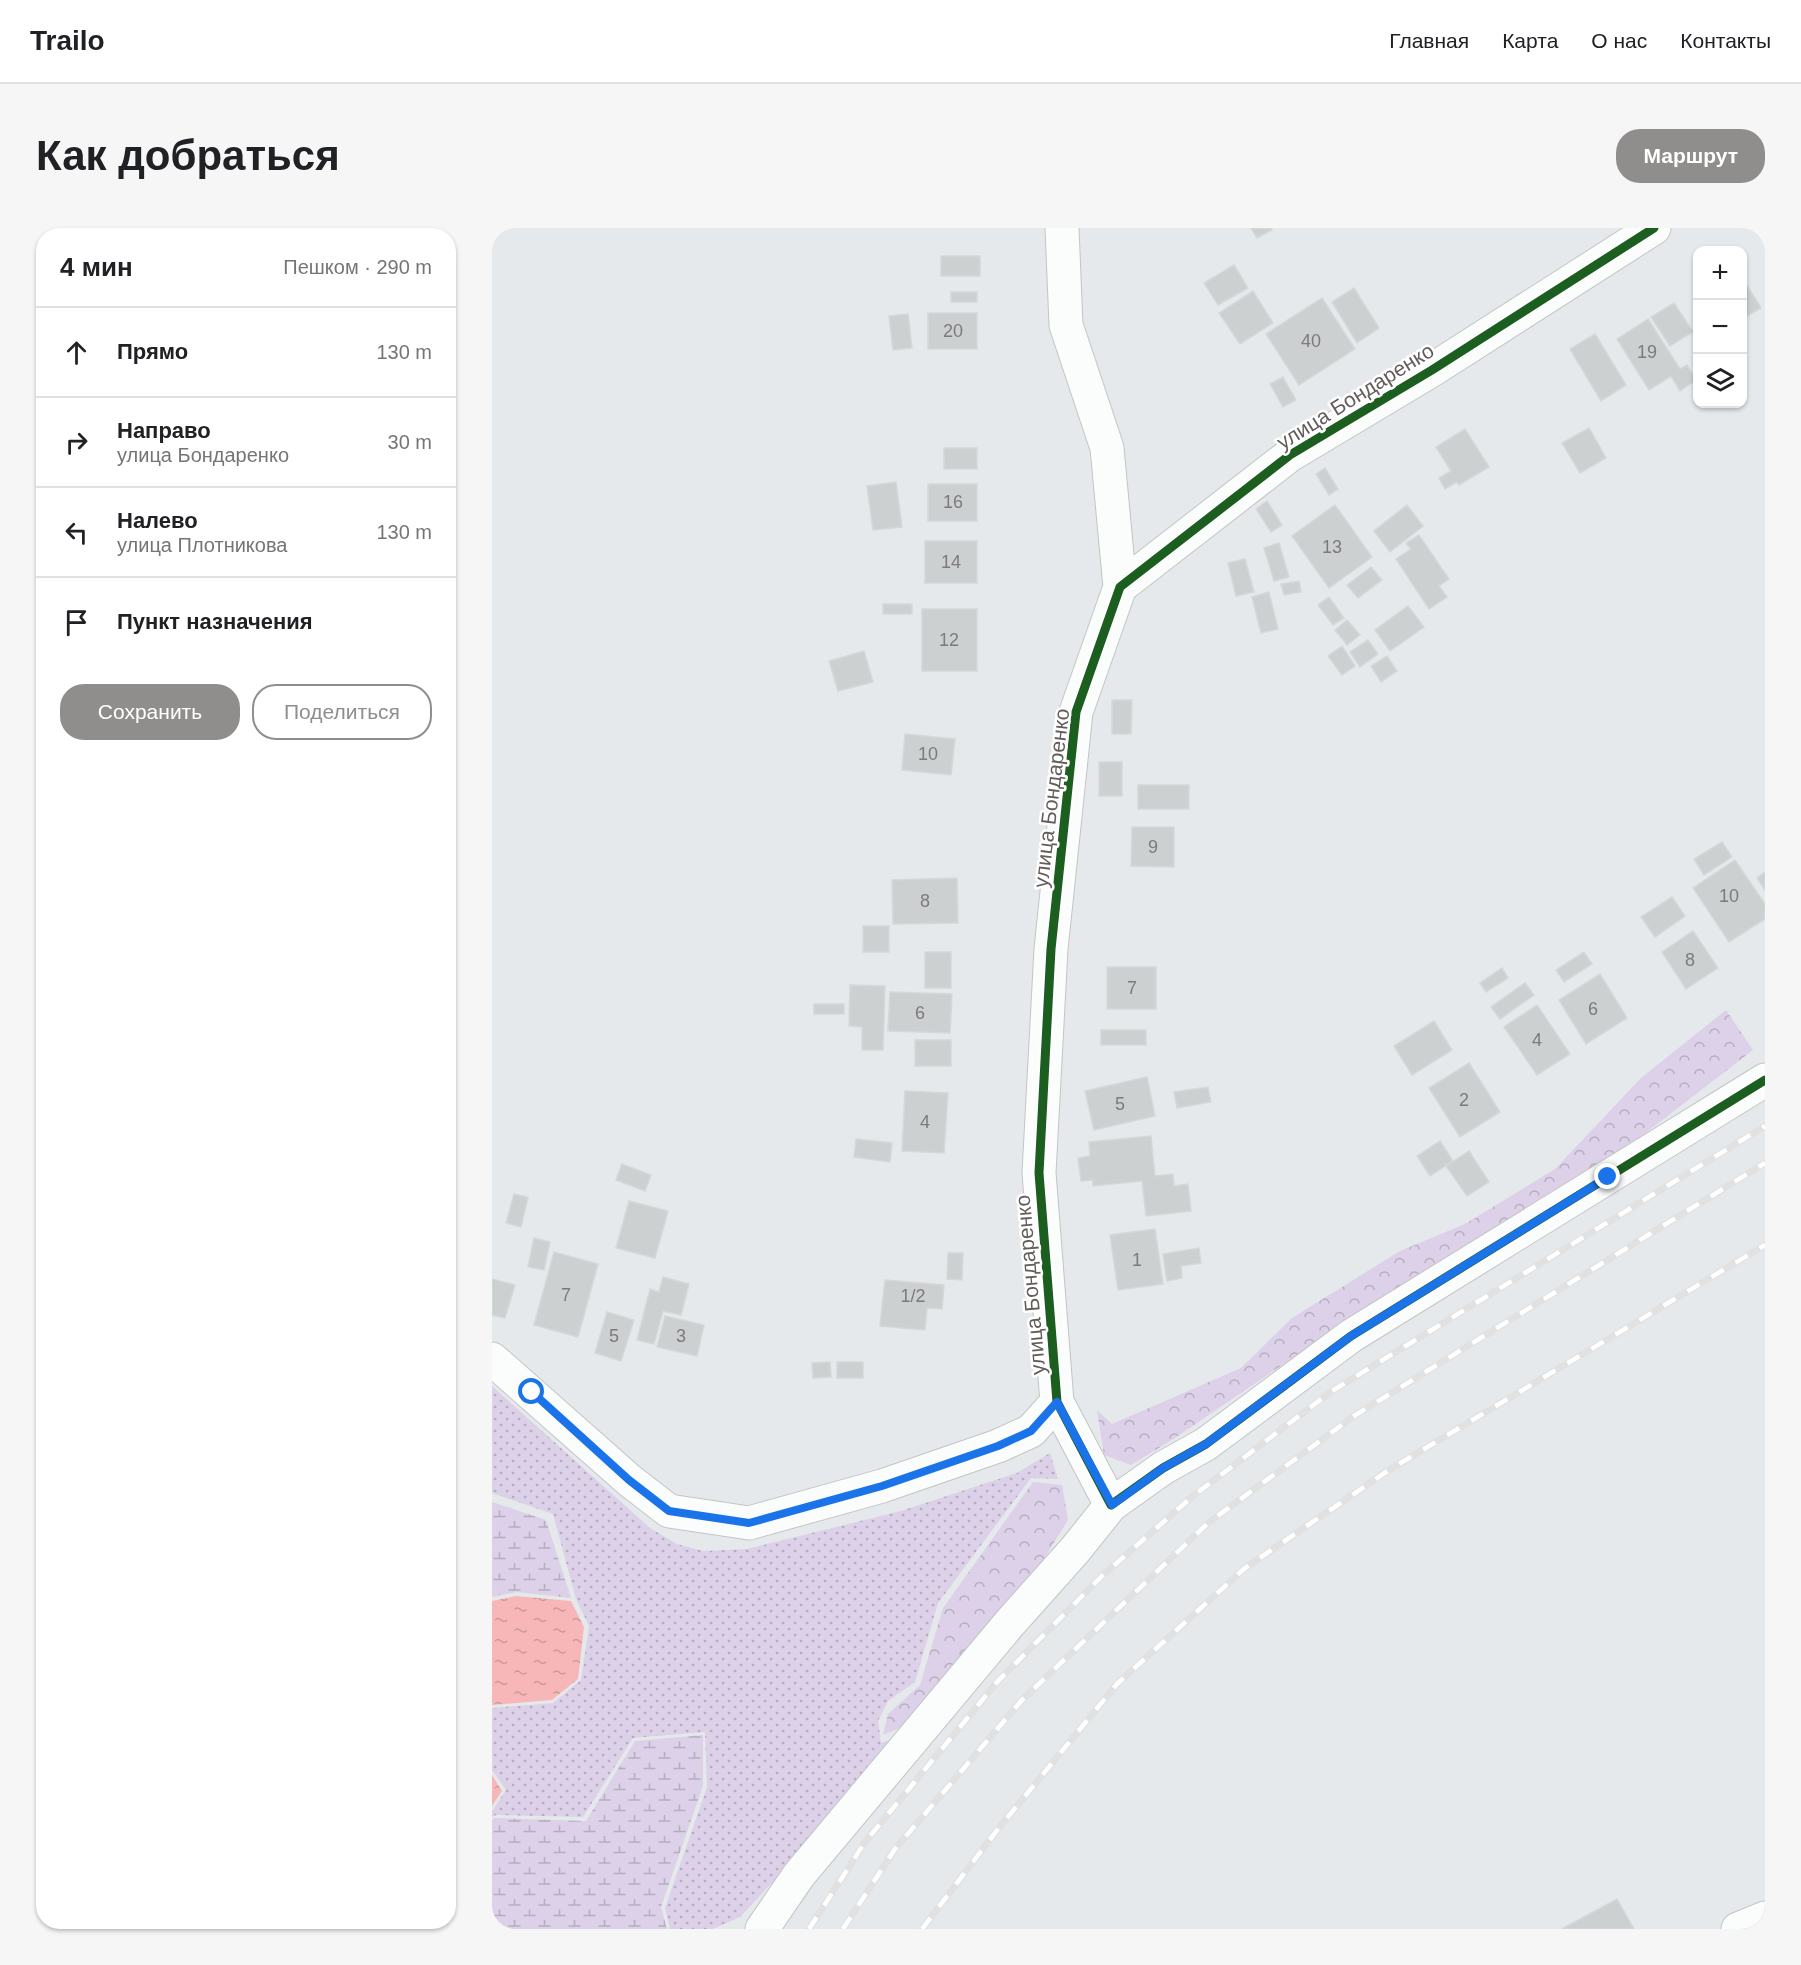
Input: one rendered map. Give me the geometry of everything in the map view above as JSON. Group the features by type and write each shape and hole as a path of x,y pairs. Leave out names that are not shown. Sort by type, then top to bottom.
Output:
{"street":[{"name":"улица Бондаренко","path":"1062,228 1066,325 1107,448 1120,586 1076,712 1051,949 1039,1173 1057,1402 1112,1505"},
{"name":"улица Бондаренко","path":"1120,586 1290,454 1432,370 1654,228"},
{"path":"762,1929 799,1875 1112,1505 1163,1468 1206,1444 1351,1336 1765,1080"},
{"path":"492,1359 629,1480 669,1511 749,1523 882,1486 998,1446 1031,1431 1057,1402"},
{"path":"1738,1929 1765,1918"}],"green space":[{"path":"1726,1010 1753,1050 1599,1169 1319,1340 1175,1438 1131,1465 1104,1455 1097,1410 1112,1424 1241,1368 1292,1318 1400,1251 1465,1224 1555,1169 1641,1078"},
{"path":"492,1386 650,1528 677,1544 703,1551 747,1549 901,1511 1017,1473 1050,1453 1058,1479 1031,1478 938,1603 915,1682 888,1701 878,1721 881,1743 904,1735 848,1802 740,1917 713,1929 670,1929 665,1908 707,1787 705,1732 633,1738 583,1817 492,1816 492,1811 506,1790 492,1770 492,1708 553,1703 581,1680 589,1626 576,1599 553,1514 492,1493"},
{"path":"1033,1482 1062,1485 1068,1520 1032,1578 913,1723 883,1735 888,1714 920,1685 943,1608"},
{"path":"492,1502 546,1520 571,1598 516,1592 492,1597"},
{"path":"703,1735 703,1786 661,1907 667,1929 492,1929 492,1820 495,1818 586,1821 635,1741"}],"water":[{"path":"516,1596 571,1601 584,1627 578,1679 552,1700 492,1705 492,1601"},
{"path":"492,1775 502,1791 492,1806"}],"building":[{"path":"1251,228 1271,228 1272,230 1257,238"},
{"path":"941,256 980,256 980,276 941,276"},
{"path":"1234,265 1248,288 1218,305 1204,283"},
{"path":"1747,285 1761,308 1747,316"},
{"path":"1354,288 1379,328 1357,343 1332,302"},
{"path":"1253,291 1273,323 1240,344 1219,313"},
{"path":"951,292 977,292 977,302 951,302"},
{"path":"1322,298 1355,349 1299,385 1266,334"},
{"path":"1674,303 1693,332 1670,346 1651,317"},
{"path":"928,313 977,313 977,349 928,349"},
{"path":"908,314 912,348 893,350 889,316"},
{"path":"1648,319 1680,369 1687,365 1693,375 1693,382 1680,391 1671,376 1649,390 1617,339"},
{"path":"1595,334 1626,385 1601,401 1570,349"},
{"path":"1283,377 1296,400 1283,407 1270,384"},
{"path":"1589,428 1606,458 1580,473 1562,443"},
{"path":"1465,429 1489,467 1459,485 1457,482 1445,489 1439,478 1451,471 1436,447"},
{"path":"944,448 977,448 977,469 944,469"},
{"path":"1325,468 1338,489 1329,495 1316,474"},
{"path":"896,482 902,527 873,530 867,486"},
{"path":"928,484 977,484 977,521 928,521"},
{"path":"1267,501 1282,525 1271,532 1256,509"},
{"path":"1335,505 1372,557 1329,588 1292,536"},
{"path":"1407,505 1423,526 1390,552 1374,531"},
{"path":"1419,535 1449,579 1439,586 1447,597 1429,609 1396,559 1411,549 1406,543"},
{"path":"925,541 977,541 977,583 925,583"},
{"path":"1279,543 1289,577 1274,581 1264,548"},
{"path":"1245,559 1254,592 1236,596 1228,563"},
{"path":"1371,567 1382,580 1358,598 1347,585"},
{"path":"1299,581 1301,592 1284,595 1281,584"},
{"path":"1269,592 1278,629 1261,633 1252,597"},
{"path":"1329,597 1344,618 1333,625 1318,605"},
{"path":"883,604 912,604 912,614 883,614"},
{"path":"1408,606 1424,627 1390,651 1375,630"},
{"path":"922,609 977,609 977,671 922,671"},
{"path":"1347,620 1360,635 1347,645 1335,630"},
{"path":"1368,640 1378,654 1360,667 1350,652"},
{"path":"1342,646 1355,666 1342,675 1328,656"},
{"path":"864,651 873,682 838,691 829,661"},
{"path":"1387,656 1397,671 1381,682 1371,666"},
{"path":"1112,700 1132,700 1131,734 1112,734"},
{"path":"905,734 955,739 951,775 902,770"},
{"path":"1099,762 1122,762 1122,796 1099,796"},
{"path":"1138,785 1189,785 1189,809 1138,809"},
{"path":"1132,827 1174,827 1174,867 1131,866"},
{"path":"1722,842 1732,857 1704,875 1694,859"},
{"path":"1735,860 1765,904 1765,919 1729,942 1693,888"},
{"path":"1765,872 1765,890 1757,878"},
{"path":"957,878 958,923 893,924 892,880"},
{"path":"1672,897 1685,916 1655,937 1641,917"},
{"path":"863,926 889,926 889,952 863,952"},
{"path":"1693,931 1718,968 1686,989 1662,952"},
{"path":"925,952 951,952 951,988 925,988"},
{"path":"1584,952 1592,964 1564,982 1556,970"},
{"path":"1107,967 1156,967 1156,1009 1107,1009"},
{"path":"1502,968 1508,978 1486,992 1480,983"},
{"path":"1600,974 1627,1018 1586,1044 1559,1000"},
{"path":"1525,983 1534,995 1500,1019 1491,1007"},
{"path":"850,985 885,986 883,1050 862,1050 862,1027 849,1026"},
{"path":"890,992 952,994 950,1033 888,1031"},
{"path":"814,1004 844,1004 844,1014 814,1014"},
{"path":"1537,1005 1570,1054 1537,1075 1504,1027"},
{"path":"1434,1021 1452,1050 1412,1075 1394,1046"},
{"path":"1101,1030 1146,1030 1146,1045 1101,1045"},
{"path":"915,1040 951,1040 951,1066 915,1066"},
{"path":"1469,1063 1500,1112 1460,1137 1429,1088"},
{"path":"1147,1077 1155,1116 1094,1130 1085,1091"},
{"path":"1208,1087 1211,1102 1177,1108 1174,1092"},
{"path":"905,1091 948,1093 944,1153 902,1151"},
{"path":"1151,1136 1155,1176 1173,1174 1174,1186 1188,1184 1191,1211 1146,1216 1142,1181 1093,1186 1093,1180 1081,1181 1078,1158 1090,1156 1089,1142"},
{"path":"856,1139 892,1143 890,1162 854,1157"},
{"path":"1440,1141 1453,1161 1430,1176 1417,1156"},
{"path":"1469,1151 1489,1182 1467,1196 1446,1166"},
{"path":"622,1164 651,1175 645,1191 616,1180"},
{"path":"514,1194 528,1197 521,1227 506,1223"},
{"path":"629,1201 668,1211 655,1258 616,1248"},
{"path":"1155,1229 1163,1284 1118,1290 1110,1235"},
{"path":"534,1238 550,1242 544,1270 528,1267"},
{"path":"1199,1248 1201,1263 1181,1266 1182,1278 1167,1281 1163,1254"},
{"path":"554,1252 598,1264 578,1337 534,1325"},
{"path":"948,1253 963,1253 962,1280 947,1279"},
{"path":"663,1277 689,1284 681,1315 663,1311 654,1344 637,1340 650,1289 659,1292"},
{"path":"492,1279 515,1285 505,1318 492,1315"},
{"path":"885,1280 944,1285 942,1309 927,1308 925,1330 880,1326"},
{"path":"607,1312 634,1320 621,1361 595,1353"},
{"path":"665,1316 704,1325 697,1356 657,1347"},
{"path":"830,1362 831,1377 813,1378 812,1363"},
{"path":"837,1362 863,1362 863,1378 837,1378"},
{"path":"1617,1899 1634,1929 1562,1929"}],"railway":[{"path":"809,1929 865,1842 998,1681 1103,1575 1193,1496 1332,1391 1765,1126"},
{"path":"843,1929 895,1849 1022,1700 1208,1523 1354,1416 1765,1163"},
{"path":"922,1929 998,1829 1117,1684 1245,1568 1389,1470 1765,1245"}],"cycle path":[{"path":"1654,228 1432,370 1290,455 1120,587 1076,712 1051,949 1039,1173 1057,1402 1111,1505 1163,1468 1206,1444 1351,1336 1765,1080"}],"route":[{"path":"532,1392 629,1480 669,1511 749,1523 882,1486 998,1446 1031,1431 1057,1402 1112,1505 1163,1468 1206,1444 1351,1336 1608,1177"}]}
